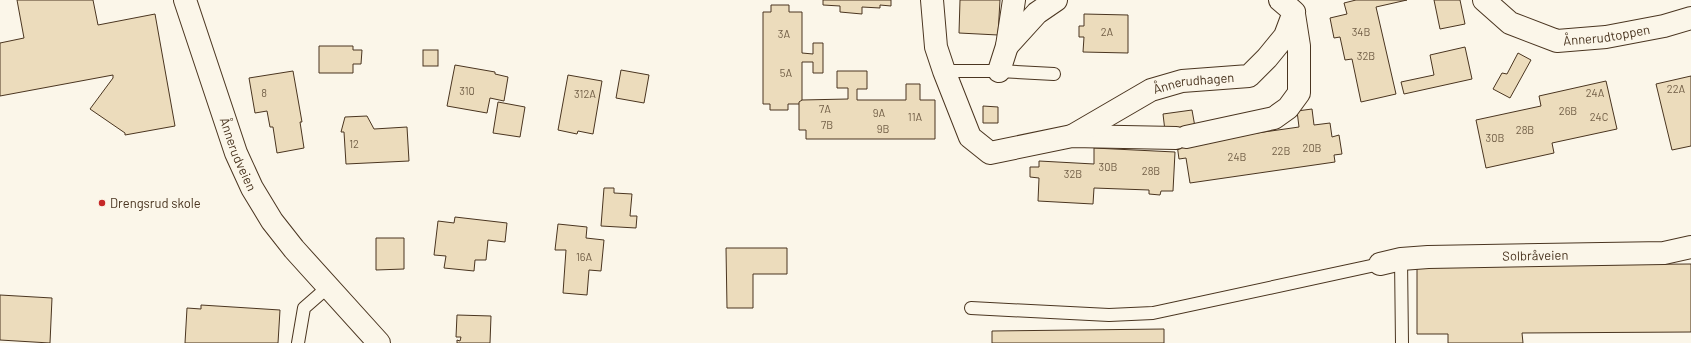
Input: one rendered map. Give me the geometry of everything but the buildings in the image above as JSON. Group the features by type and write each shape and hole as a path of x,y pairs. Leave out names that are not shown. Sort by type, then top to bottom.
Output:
{"street":[{"name":"Ånnerudveien","path":"185,0 236,153 252,188 272,221 328,287 379,343"},
{"name":"Ånnerudhagen","path":"932,0 936,47 944,70 970,137 990,153 1072,136 1181,138 1274,118 1288,108 1299,93 1299,46 1290,4"},
{"path":"999,71 1007,46 1014,0"},
{"path":"1007,46 1037,13 1056,0"},
{"name":"Ånnerudtoppen","path":"1484,0 1510,23 1557,41 1606,38 1664,26 1691,18"},
{"name":"Ånnerudhagen","path":"1072,136 1151,90 1182,81 1249,76 1267,58 1285,36 1290,4"},
{"name":"Solbråveien","path":"1390,261 1436,257 1664,253 1691,247"}],"lane":[{"path":"944,70 1054,74"},
{"path":"971,308 1109,315 1154,313 1390,261 1402,343"},
{"path":"307,343 298,338 304,308 328,287"}],"place":[{"name":"Drengsrud skole","path":"102,203"}]}
